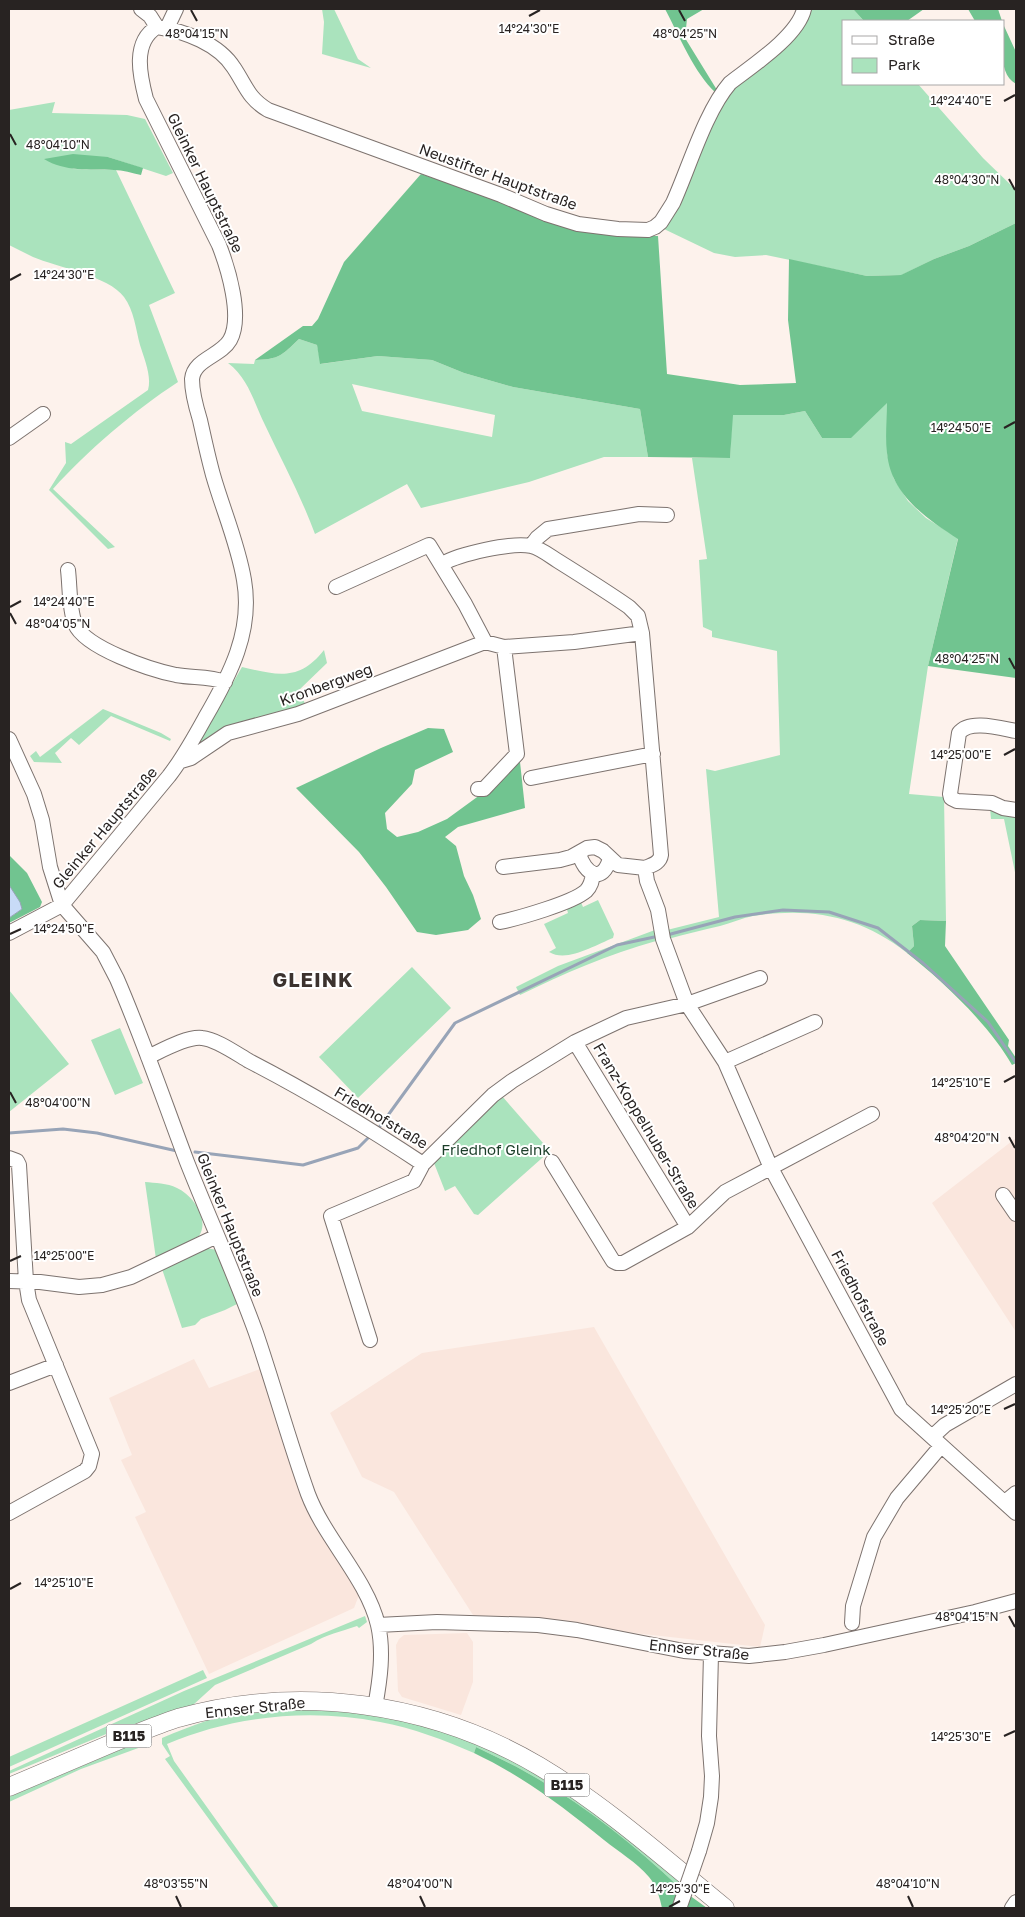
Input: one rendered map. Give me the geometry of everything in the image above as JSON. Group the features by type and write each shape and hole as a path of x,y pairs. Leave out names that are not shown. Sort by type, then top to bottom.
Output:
{"main road":[{"name":"Ennser Straße","path":"9,1788 151,1728 200,1713 258,1704 297,1702 353,1704 376,1707 417,1716 459,1729 508,1750 538,1766 616,1820 725,1908"}],"street":[{"name":"Neustifter Hauptstraße","path":"140,9 162,28 205,43 223,54 236,70 248,94 253,100 268,110 501,195 562,220 597,227 639,230 655,227 666,216 674,203 710,114 724,91 730,83 788,36 800,21 804,9"},
{"name":"Gleinker Hauptstraße","path":"176,9 162,28 147,36 141,51 140,79 146,99 219,245 226,263 233,292 235,314 234,330 230,340 221,350 194,370 192,379 193,394 210,462 240,559 245,582 244,632 234,665 181,760 62,905 107,958 124,995 256,1335 308,1495 336,1547 363,1589 378,1625 380,1661 376,1707"},
{"path":"9,438 43,414"},
{"path":"531,546 548,529 639,514 666,515"},
{"path":"336,588 429,545 442,564 485,642 504,647 574,642 642,633"},
{"path":"442,564 454,558 479,551 531,546 633,611 640,619 661,859 644,868 618,865 603,851 595,847 587,848 560,860 503,867"},
{"path":"68,570 75,624 90,641 112,653 154,669 178,676 218,679 225,682"},
{"name":"Kronbergweg","path":"181,760 191,758 228,733 298,714 485,642"},
{"path":"478,789 484,789 517,754 504,647"},
{"path":"1016,731 973,725 962,729 959,733 950,794 951,798 956,801 992,803 1016,810"},
{"path":"9,739 34,794 42,820 50,867 62,905 9,933"},
{"path":"531,778 653,754"},
{"path":"579,853 584,867 593,874 598,874 603,870 608,865 610,858"},
{"name":"Friedhofstraße","path":"644,868 658,910 662,934 687,1004 725,1062 771,1168 901,1409 1016,1513"},
{"path":"500,922 514,919 576,897 586,891 592,884 593,874"},
{"name":"Friedhofstraße","path":"148,1057 186,1041 201,1038 218,1044 295,1085 423,1164 493,1095 575,1042 626,1018 687,1004 760,978"},
{"path":"725,1062 815,1022"},
{"name":"Franz-Koppelhuber-Straße","path":"575,1042 688,1227"},
{"path":"552,1162 614,1260 617,1263 623,1263 688,1227 725,1192 872,1114"},
{"path":"9,1158 17,1161 19,1165 26,1281 29,1300 90,1446 92,1460 85,1471 9,1513"},
{"path":"370,1340 331,1216 414,1181 423,1164"},
{"path":"1003,1195 1016,1214"},
{"path":"9,1281 79,1287 102,1285 131,1277 217,1236"},
{"path":"9,1383 56,1365"},
{"path":"852,1623 853,1606 874,1537 897,1498 937,1442 946,1425 1016,1384"},
{"path":"1005,1502 1016,1493"},
{"name":"Ennser Straße","path":"378,1625 446,1622 538,1625 577,1630 659,1647 711,1654 755,1656 785,1652 939,1620 1016,1601"},
{"path":"680,1907 707,1823 711,1797 712,1776 709,1736 711,1654"},
{"path":"1012,1908 1016,1902"}],"shaded area":[{"path":"1016,1138 1016,1332 932,1203"},
{"path":"594,1327 765,1625 760,1647 473,1615 394,1492 362,1477 330,1413 422,1353"},
{"path":"194,1359 209,1388 260,1369 291,1463 319,1531 359,1595 354,1608 209,1674 135,1517 146,1512 121,1460 132,1455 109,1398"},
{"path":"467,1633 473,1642 473,1682 461,1715 402,1697 398,1691 396,1645 399,1639 404,1635"}],"green space":[{"path":"322,9 334,9 358,59 371,68 322,54 324,22"},
{"path":"665,9 704,9 687,19 685,38 717,90 716,93 708,85 694,64"},
{"path":"809,9 853,9 863,20 842,20 842,85 919,85 983,158 1016,190 1016,223 902,275 867,276 766,255 735,257 714,253 664,229 722,98"},
{"path":"853,9 924,9 908,20 863,20"},
{"path":"968,9 998,9 1002,20 974,20"},
{"path":"1005,28 1016,52 1016,84 1006,73"},
{"path":"55,102 52,113 127,115 145,119 173,173 166,176 108,157 72,169 116,170 175,293 149,305 178,382 145,405 112,432 53,489 115,547 108,549 49,490 66,463 65,442 71,444 148,390 148,373 132,314 124,297 107,283 43,261 9,245 9,110"},
{"path":"73,154 108,157 143,168 141,175 117,170 86,170 60,166 44,159"},
{"path":"421,174 507,203 635,236 658,236 667,374 740,385 796,383 788,320 789,259 867,276 901,275 934,259 969,246 1016,223 1016,678 928,666 958,539 934,523 912,504 895,481 887,453 887,403 851,438 822,438 805,411 784,415 733,415 730,458 648,457 640,409 513,387 464,373 432,360 378,356 320,364 317,345 299,339 280,356 255,360 303,326 312,326 318,319 344,262"},
{"path":"299,339 317,345 321,364 378,356 432,360 464,373 513,387 640,409 648,457 604,457 529,482 421,508 407,484 315,534 298,492 246,384 228,363 254,364 255,360 280,356","holes":["352,384 495,415 492,437 362,411"]},
{"path":"888,402 887,454 894,479 908,501 926,518 958,538 928,666 909,794 944,797 946,921 920,920 912,926 914,946 907,953 871,930 834,917 815,914 774,913 753,916 668,939 667,930 719,917 706,769 715,771 780,755 777,651 712,637 712,631 703,627 699,560 707,559 692,458 730,458 732,415 784,415 805,411 822,438"},
{"path":"324,650 327,663 299,690 306,706 192,753 242,667 277,674 287,674 306,667"},
{"path":"103,709 171,739 170,741 111,716 79,745 71,738 55,753 62,763 34,762 30,756 36,751 40,757"},
{"path":"428,728 444,729 453,752 415,770 412,784 385,813 387,829 397,837 418,832 447,819 495,784 520,762 525,808 458,827 445,837 456,846 464,876 481,919 468,930 436,935 417,932 359,852 296,788"},
{"path":"990,808 1016,814 1016,877 1004,819 991,819"},
{"path":"9,855 27,873 42,902 40,907 9,923 9,918 22,909 9,885"},
{"path":"580,900 583,907 598,900 614,934 613,938 572,954 556,955 549,952 556,948 544,924 568,913 566,906"},
{"path":"920,920 946,921 945,946 1009,1040 1008,1046 1016,1058 1016,1063 1012,1065 1003,1050 965,1005 907,953 914,946 912,926"},
{"path":"655,930 656,941 586,965 520,995 516,987 558,966"},
{"path":"412,967 451,1008 358,1098 319,1057"},
{"path":"9,990 69,1064 9,1112"},
{"path":"120,1028 143,1083 115,1095 91,1040"},
{"name":"Friedhof Gleink","path":"502,1096 550,1151 478,1215 474,1214 455,1186 445,1191 434,1163 466,1127"},
{"path":"145,1182 169,1185 183,1191 194,1202 201,1216 202,1223 202,1230 199,1236 156,1259"},
{"path":"206,1248 217,1250 237,1304 201,1319 195,1325 182,1328 162,1269"},
{"path":"365,1616 367,1622 359,1628 357,1626 328,1635 215,1685 193,1705 116,1730 9,1774 9,1771 184,1691"},
{"path":"203,1670 207,1678 9,1767 9,1757"},
{"path":"315,1710 361,1713 425,1725 451,1733 515,1760 600,1815 681,1880 679,1887 624,1839 566,1796 524,1771 476,1747 474,1753 416,1731 380,1722 353,1718 299,1715 245,1721 192,1734 167,1744 174,1761 279,1908 274,1908 165,1759 170,1756 162,1744 162,1738 206,1721 231,1715"},
{"path":"148,1738 152,1743 81,1769 9,1802 9,1797"},
{"path":"476,1747 566,1796 624,1839 679,1887 674,1908 662,1908 651,1880 633,1862 542,1793 510,1772 474,1753"},
{"path":"689,1895 707,1908 685,1908"}],"water":[{"path":"9,885 20,902 22,909 9,918"}],"waterway":[{"path":"667,935 735,917 783,910 829,912 878,928 923,963 988,1022 1016,1063"},
{"path":"378,1129 455,1023 617,945 659,936"},
{"path":"9,1133 63,1129 97,1133 177,1151"},
{"path":"195,1152 303,1165 358,1148 371,1135"}],"district":[{"name":"GLEINK","path":"313,980"}]}
